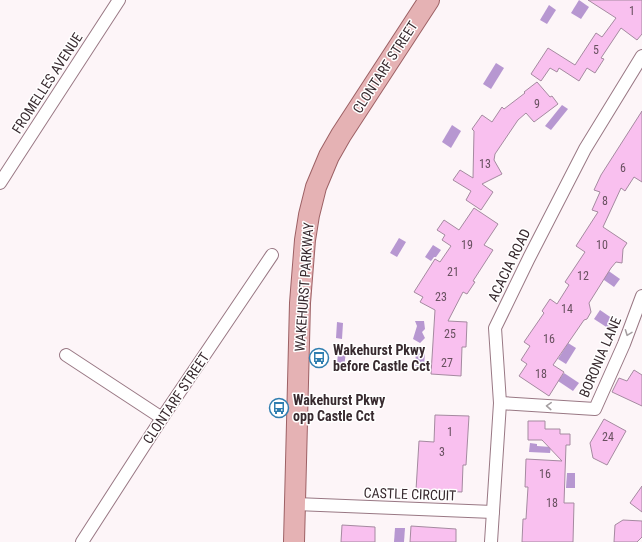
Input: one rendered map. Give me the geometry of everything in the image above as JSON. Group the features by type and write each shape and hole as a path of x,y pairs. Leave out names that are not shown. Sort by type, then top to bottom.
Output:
{"main road":[{"name":"CLONTARF STREET","path":"341,135 428,0"},
{"name":"WAKEHURST PARKWAY","path":"294,542 300,303 305,240 309,214 316,186 329,156 341,135"}],"street":[{"name":"FROMELLES AVENUE","path":"0,183 120,0"},
{"name":"ACACIA ROAD","path":"493,512 500,403 495,328 585,149 642,56"},
{"name":"CLONTARF STREET","path":"82,542 162,418 272,255"},
{"name":"BORONIA LANE","path":"500,403 596,409 624,344 642,296"},
{"path":"66,355 162,418"},
{"name":"CASTLE CIRCUIT","path":"296,504 493,512"},
{"path":"491,542 493,512"}],"shaded area":[{"path":"579,0 589,7 581,19 571,13"},
{"path":"549,5 556,10 547,24 540,20"},
{"path":"496,63 504,68 491,89 483,84"},
{"path":"562,105 568,109 551,130 545,126"},
{"path":"452,125 461,131 451,148 442,142"},
{"path":"399,238 406,242 397,257 390,253"},
{"path":"433,245 441,250 431,261 425,257"},
{"path":"603,267 620,279 614,287 597,275"},
{"path":"600,310 616,321 611,330 594,319"},
{"path":"415,321 424,321 425,329 422,332 425,338 420,343 413,339 417,326"},
{"path":"337,322 343,323 342,339 336,338"},
{"path":"568,343 576,348 566,364 558,359"},
{"path":"338,351 346,352 344,367 337,366"},
{"path":"416,351 425,352 424,367 415,366"},
{"path":"564,373 579,383 573,391 558,381"},
{"path":"530,443 537,444 537,446 551,447 550,453 529,452"},
{"path":"567,473 575,473 575,488 566,488"},
{"path":"395,528 405,528 404,542 394,542"}],"building":[{"path":"588,0 642,0 642,34 637,40 621,28 601,58 604,59 595,73 587,68 579,81 559,68 557,72 550,68 541,81 531,74 548,48 575,65 596,33 602,37 616,18"},
{"path":"537,82 558,104 534,122 526,113 518,120 495,154 494,160 502,174 482,184 493,192 481,210 466,200 471,191 453,180 460,170 473,178 474,131 472,129 482,115 492,122 502,107 504,109"},
{"path":"642,111 642,182 634,177 625,191 621,188 603,227 627,243 623,249 622,263 616,262 611,268 589,303 591,312 587,319 584,320 553,365 564,372 549,396 519,376 527,364 521,360 530,346 524,342 544,313 542,311 550,299 557,304 569,285 565,282 585,252 576,246 598,212 592,210 600,192 594,190 601,175"},
{"path":"474,208 498,224 484,245 493,250 473,281 475,282 467,294 463,292 448,321 467,322 466,347 462,347 461,376 431,374 435,310 420,302 423,297 414,292 435,259 440,262 451,246 442,240 445,235 437,230 444,220 459,230"},
{"path":"634,370 642,375 642,406 612,392 619,378 627,381"},
{"path":"435,415 469,416 466,465 463,465 462,492 416,490 419,441 434,442"},
{"path":"604,419 626,431 607,465 593,458 590,443"},
{"path":"528,421 545,421 545,429 560,429 560,434 570,434 570,445 566,445 564,503 574,503 573,542 522,542 523,519 526,519 528,487 525,487 526,459 562,461 542,440 528,440"},
{"path":"642,486 642,512 630,503"},
{"path":"623,520 642,521 642,537 637,542 614,542 615,525"},
{"path":"342,525 375,527 375,542 341,542"},
{"path":"411,526 456,529 456,542 410,542"}],"place":[{"name":"Wakehurst Pkwy before Castle Cct","path":"319,358"},
{"name":"Wakehurst Pkwy opp Castle Cct","path":"279,408"}]}
